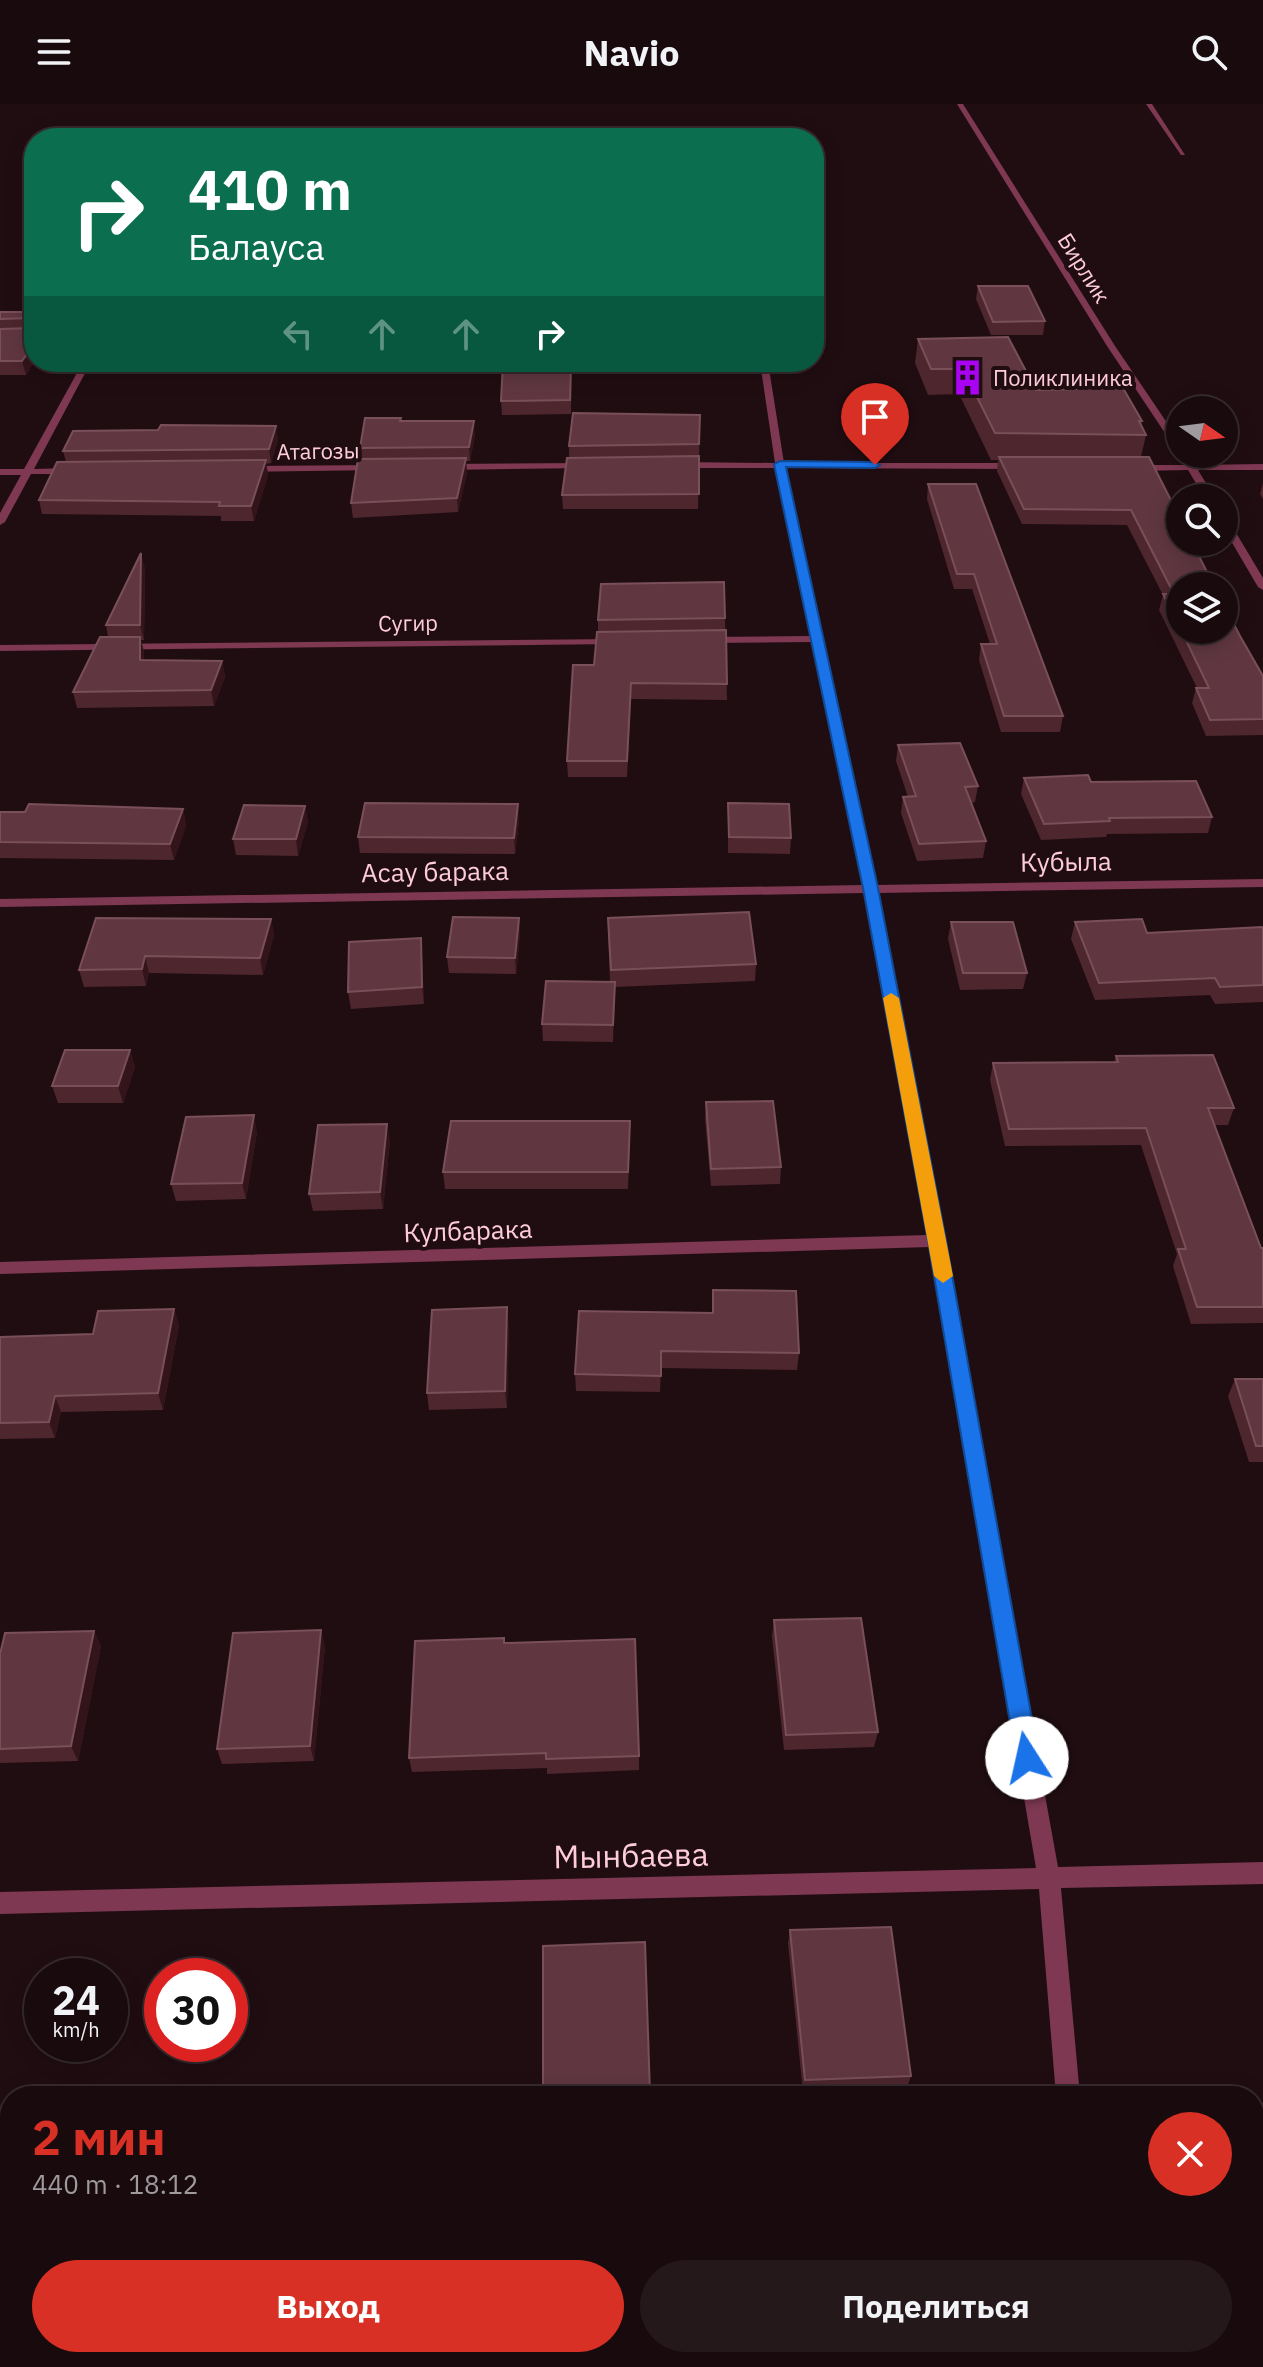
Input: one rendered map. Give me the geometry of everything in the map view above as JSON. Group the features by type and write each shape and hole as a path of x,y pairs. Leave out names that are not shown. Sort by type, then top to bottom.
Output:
{"street":[{"name":"Бирлик","path":"960,104 1166,428"},
{"path":"1149,104 1183,154"},
{"path":"0,522 82,372"},
{"path":"766,372 780,464 870,888 937,1241 1049,1880 1067,2086"},
{"path":"670,465 1034,466"},
{"path":"435,467 592,466"},
{"path":"1129,467 1166,468"},
{"path":"1238,467 1263,467"},
{"name":"Атагозы","path":"231,469 388,468"},
{"name":"Бирлик","path":"1193,468 1202,484"},
{"path":"0,472 90,471"},
{"path":"1238,545 1263,587"},
{"path":"691,640 817,639"},
{"name":"Сугир","path":"0,648 629,641"},
{"name":"Кубыла","path":"870,888 1263,883"},
{"name":"Асау барака","path":"0,903 870,888"},
{"name":"Кулбарака","path":"0,1268 937,1241"},
{"name":"Мынбаева","path":"0,1903 1263,1873"}],"building":[{"path":"978,286 1028,286 1045,321 993,322"},
{"path":"0,312 24,312 24,318 0,319"},
{"path":"24,328 22,361 0,361 0,329"},
{"path":"1008,337 1036,390 1123,388 1142,421 1139,421 1146,435 995,433 963,369 931,369 918,339"},
{"path":"502,372 571,372 570,400 501,401"},
{"path":"573,413 700,415 699,444 569,446"},
{"path":"365,418 474,421 469,447 360,448"},
{"path":"161,425 276,426 269,449 63,451 73,431 158,430"},
{"path":"699,456 699,494 562,495 567,458"},
{"path":"999,457 1149,457 1166,490 1166,556 1199,556 1207,572 1166,572 1166,578 1131,510 1024,509"},
{"path":"466,458 457,498 351,503 358,459"},
{"path":"266,460 251,506 219,506 220,502 39,500 57,462"},
{"path":"928,484 976,484 1063,716 1004,716 981,644 997,644 974,574 957,574"},
{"path":"141,553 140,625 106,625"},
{"path":"724,582 725,618 598,620 601,584"},
{"path":"726,630 727,684 631,683 627,761 567,761 573,665 594,665 597,632"},
{"path":"1238,632 1263,676 1263,719 1210,720 1196,688 1209,688 1188,644 1238,644"},
{"path":"100,637 140,637 140,660 222,661 211,690 73,692"},
{"path":"960,743 978,786 965,787 986,841 919,844 903,797 916,796 898,745"},
{"path":"1088,775 1091,782 1196,781 1212,817 1109,818 1110,821 1044,824 1024,778"},
{"path":"365,803 518,804 514,838 358,837"},
{"path":"728,803 789,804 791,838 729,837"},
{"path":"29,804 183,809 170,844 0,842 0,812 25,812"},
{"path":"244,805 305,806 296,839 233,839"},
{"path":"749,912 756,964 611,970 608,918"},
{"path":"453,917 519,918 515,958 447,957"},
{"path":"96,918 271,919 260,958 145,956 142,969 79,970"},
{"path":"1142,919 1147,933 1262,927 1263,985 1220,987 1215,978 1099,983 1075,922"},
{"path":"951,922 1013,922 1027,973 963,973"},
{"path":"421,938 422,987 348,992 349,942"},
{"path":"546,981 615,982 613,1025 542,1024"},
{"path":"65,1050 130,1050 118,1086 52,1086"},
{"path":"1213,1055 1234,1108 1208,1108 1263,1248 1263,1307 1197,1307 1178,1249 1186,1249 1146,1128 1009,1129 993,1063 1118,1062 1116,1056"},
{"path":"773,1101 781,1167 711,1169 706,1102"},
{"path":"254,1115 242,1183 171,1184 186,1117"},
{"path":"451,1121 630,1121 628,1172 443,1172"},
{"path":"387,1124 380,1192 309,1194 318,1125"},
{"path":"713,1290 796,1291 799,1353 661,1351 661,1376 575,1374 579,1311 713,1313"},
{"path":"507,1307 505,1391 427,1393 432,1310"},
{"path":"174,1309 158,1393 55,1396 49,1422 0,1423 0,1337 93,1334 98,1311"},
{"path":"1235,1379 1263,1379 1263,1446 1256,1446"},
{"path":"861,1618 878,1732 786,1735 774,1620"},
{"path":"321,1630 310,1746 217,1749 233,1633"},
{"path":"94,1631 71,1746 0,1749 0,1654 5,1633"},
{"path":"504,1638 504,1643 635,1639 639,1756 546,1759 546,1753 409,1758 415,1641"},
{"path":"891,1927 911,2076 805,2080 790,1930"},
{"path":"645,1942 650,2086 543,2086 543,1946"}],"slow traffic":[{"path":"891,998 943,1276"}],"place":[{"name":"Поликлиника","path":"967,378"}],"route":[{"path":"875,465 780,464 870,888 937,1241 1027,1758"}]}
